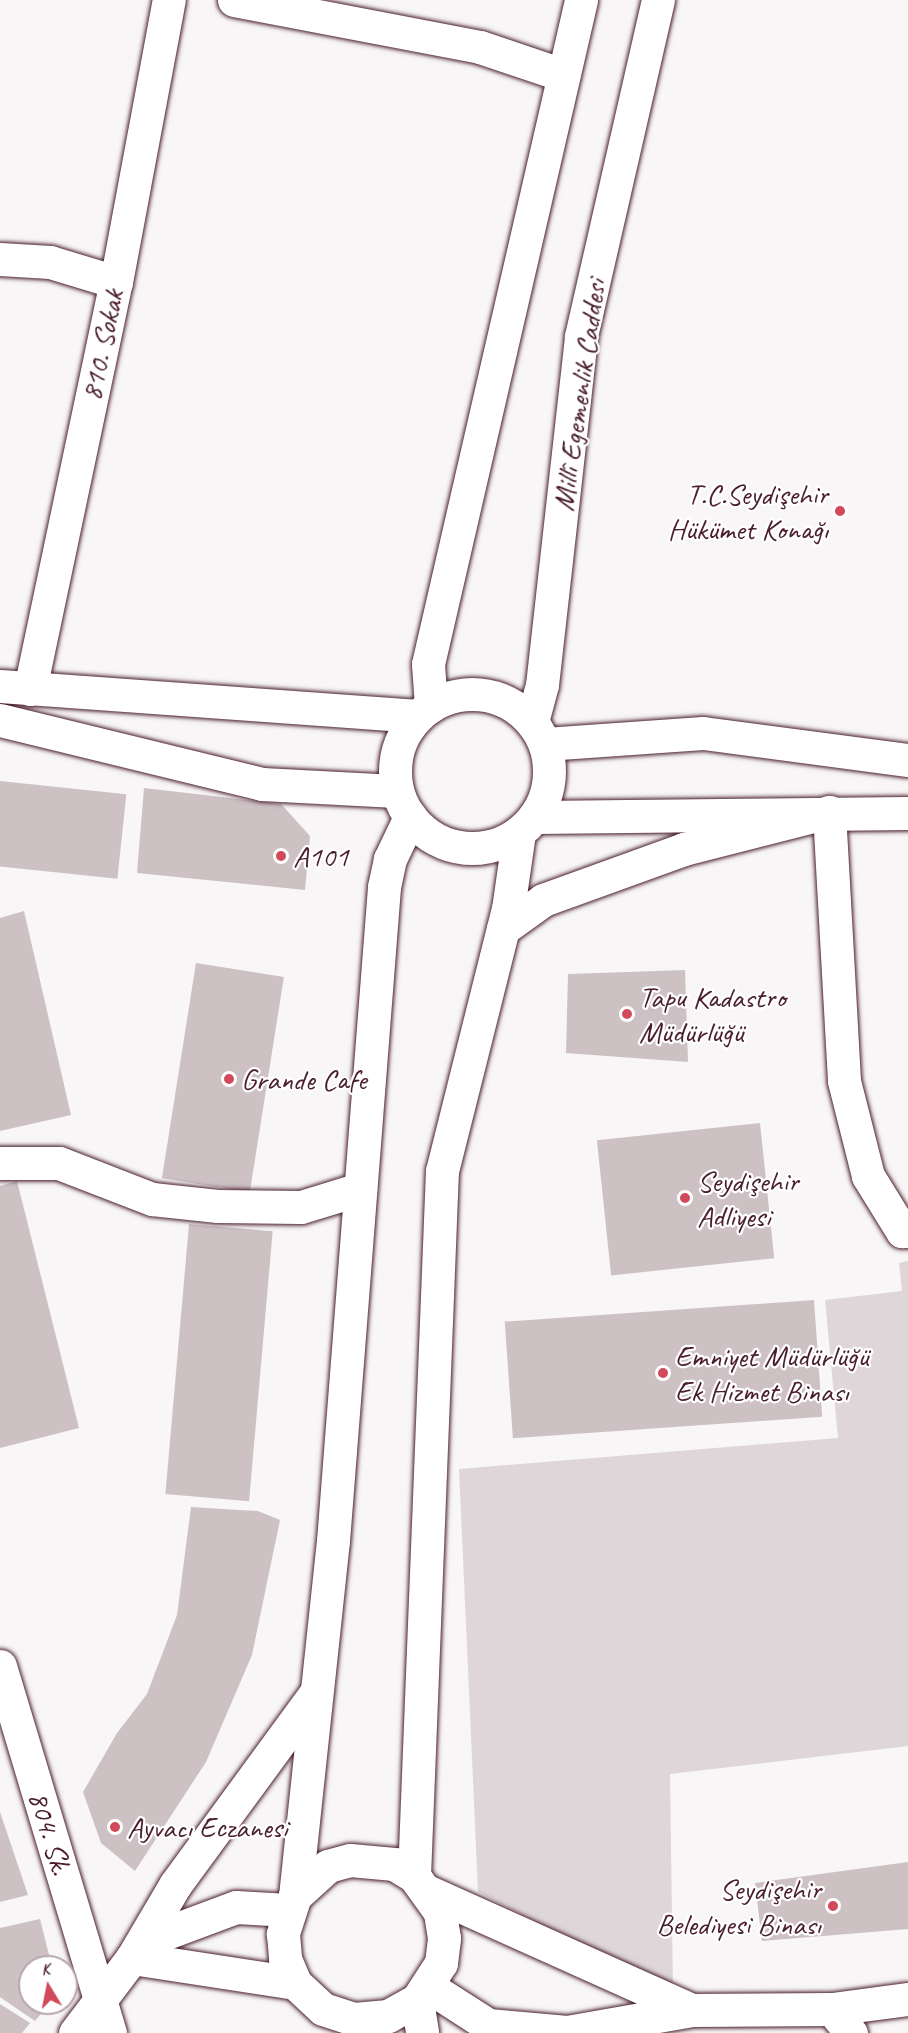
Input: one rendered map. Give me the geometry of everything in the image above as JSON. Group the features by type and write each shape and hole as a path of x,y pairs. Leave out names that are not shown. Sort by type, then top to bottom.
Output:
{"street":[{"name":"810. Sokak","path":"15,688 116,282 168,0"},
{"path":"234,0 480,47 563,75"},
{"path":"15,688 424,711 463,694 489,696 513,705 538,733 550,769 546,794 527,825 442,1171 421,1884 440,1912 444,1938 441,1963 423,1993 388,2016 326,2021 296,1983 285,1959 283,1934 292,1903 317,1691 384,887 403,804 397,750 424,711 428,664 581,0"},
{"name":"Millî Egemenlik Caddesi","path":"538,733 581,336 658,0"},
{"path":"0,259 50,262 116,282"},
{"path":"0,720 262,784 403,804 434,840 455,847 477,849 527,825 829,812 908,813"},
{"path":"538,733 703,733 908,759"},
{"path":"503,929 543,900 684,849 829,812"},
{"path":"829,812 844,1081 868,1176 902,1231 908,1231"},
{"path":"0,1163 59,1163 152,1199 218,1206 302,1207 360,1189"},
{"name":"804. Sk.","path":"2,1679 110,2033"},
{"path":"75,2033 132,1958 175,1885 317,1691"},
{"path":"132,1958 161,1935 236,1908 292,1903 328,1866 350,1860 394,1864 421,1884 692,2010"},
{"path":"132,1958 296,1983"},
{"path":"423,1993 488,2025 567,2032 692,2010 842,2021 908,1999"},
{"path":"422,2033 423,1993"}],"shaded area":[{"path":"908,1261 908,1746 670,1774 673,1991 478,1892 459,1469 838,1438 825,1300 902,1291 899,1263"}],"building":[{"path":"0,781 126,794 117,879 0,866"},
{"path":"144,788 281,804 310,836 305,890 137,873"},
{"path":"24,911 71,1115 0,1131 0,918"},
{"path":"196,963 284,977 250,1192 162,1178"},
{"name":"Tapu Kadastro Müdürlüğü","path":"685,970 688,1062 566,1053 568,974"},
{"name":"Seydişehir Adliyesi","path":"760,1123 774,1258 611,1275 597,1140"},
{"path":"17,1181 79,1428 0,1448 0,1186"},
{"path":"189,1224 273,1231 249,1501 165,1494"},
{"name":"Emniyet Müdürlüğü Ek Hizmet Binası","path":"814,1300 822,1417 513,1438 505,1322"},
{"path":"191,1507 258,1511 280,1520 252,1655 206,1762 135,1871 101,1843 83,1792 117,1733 147,1694 177,1615"},
{"path":"0,1812 28,1895 0,1902"},
{"name":"Seydişehir Belediyesi Binası","path":"908,1862 908,1929 762,1941 755,1883"},
{"path":"40,1919 49,1955 18,1955 18,2009 0,1997 0,1928"},
{"path":"0,2004 30,2023 22,2033 0,2033"},
{"path":"26,2015 40,2015 35,2021"}],"place":[{"name":"T.C.Seydişehir Hükümet Konağı","path":"840,511"},
{"name":"A101","path":"281,856"},
{"name":"Tapu Kadastro Müdürlüğü","path":"627,1014"},
{"name":"Grande Cafe","path":"229,1079"},
{"name":"Seydişehir Adliyesi","path":"685,1198"},
{"name":"Emniyet Müdürlüğü Ek Hizmet Binası","path":"663,1373"},
{"name":"Ayvacı Eczanesi","path":"115,1827"},
{"name":"Seydişehir Belediyesi Binası","path":"833,1906"}]}
